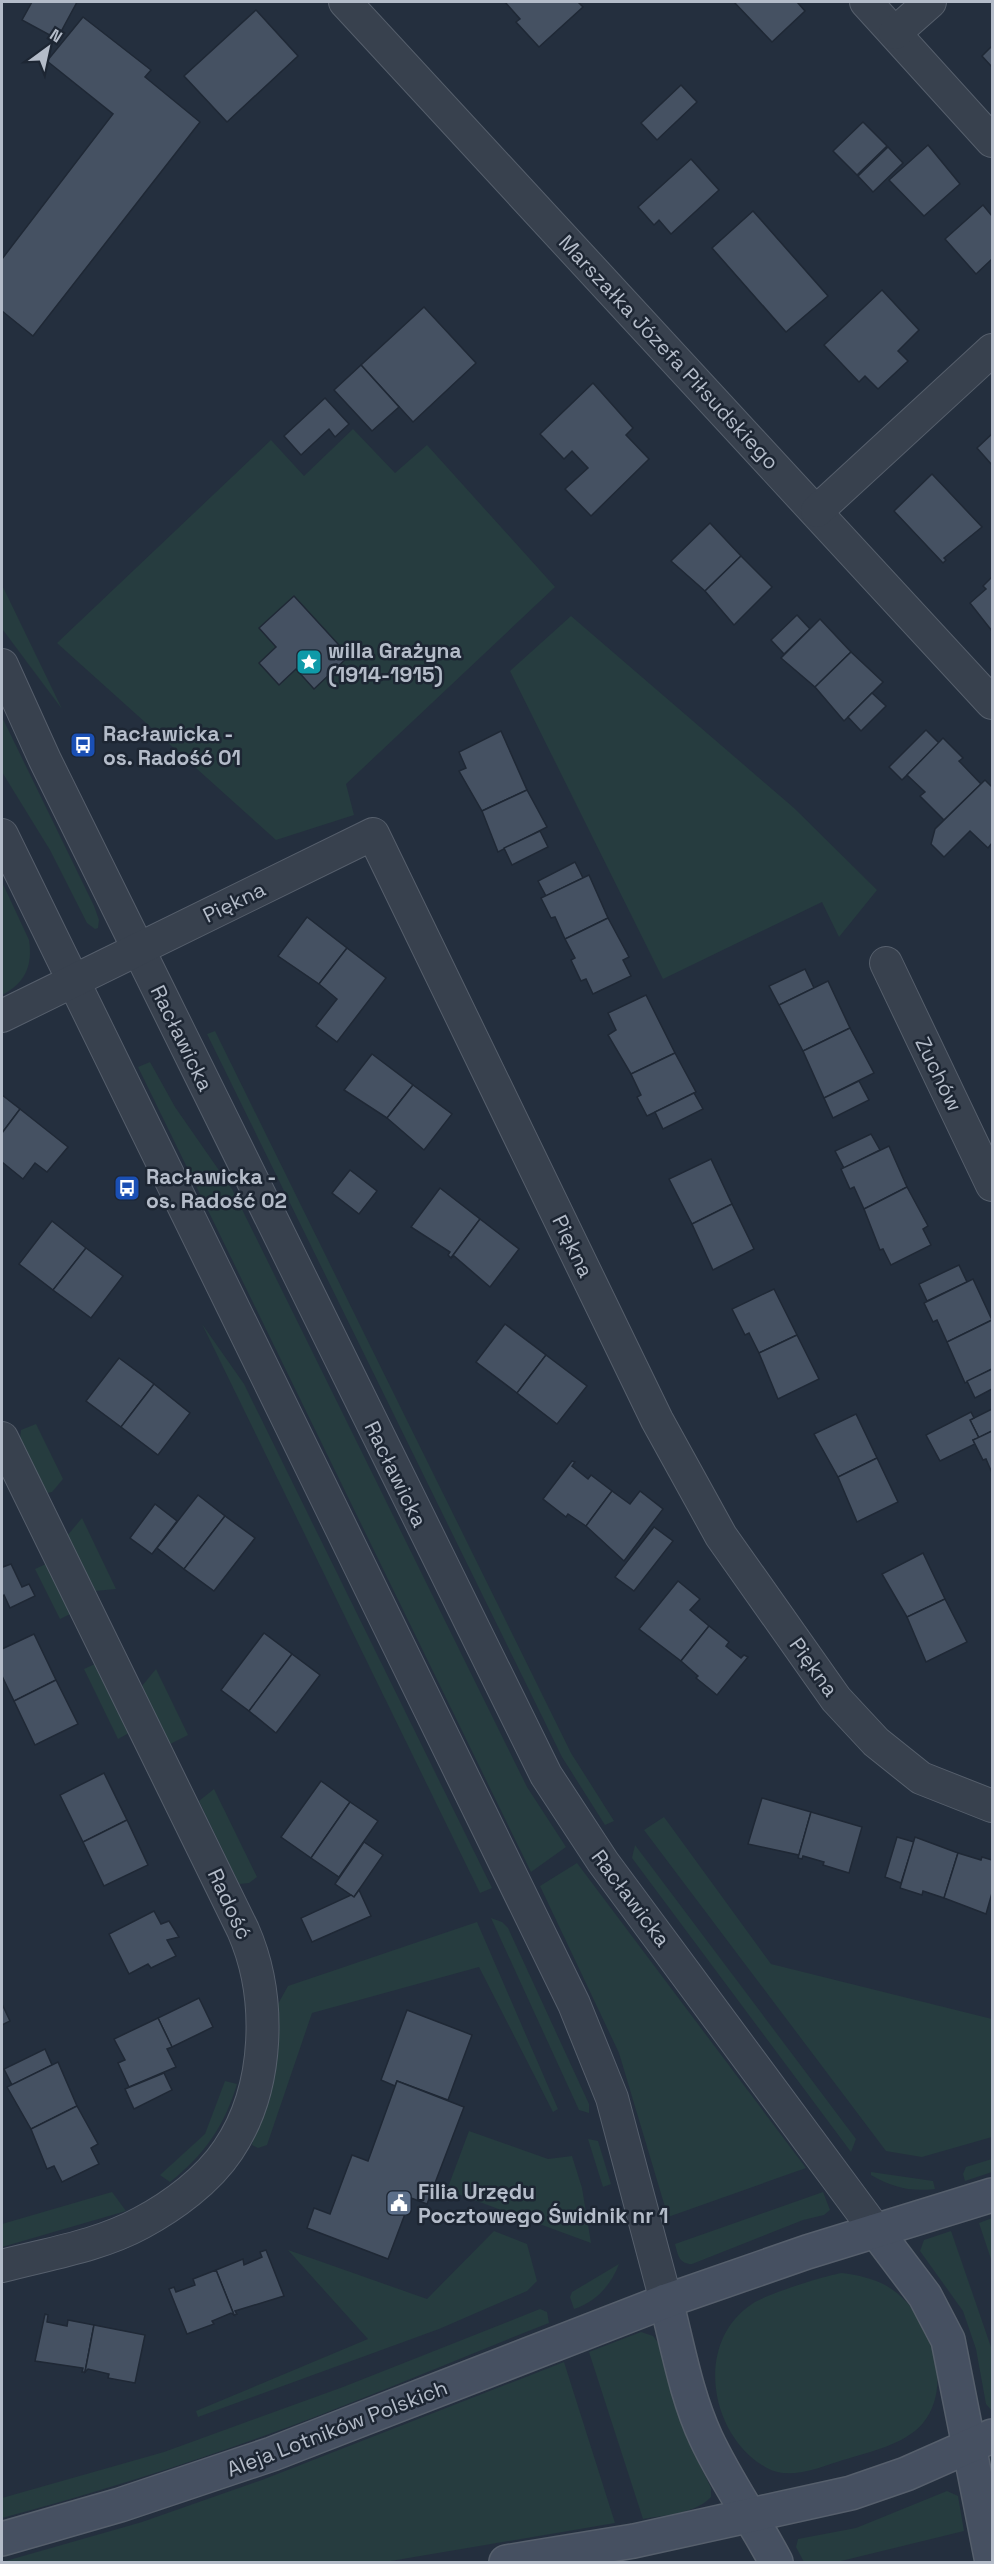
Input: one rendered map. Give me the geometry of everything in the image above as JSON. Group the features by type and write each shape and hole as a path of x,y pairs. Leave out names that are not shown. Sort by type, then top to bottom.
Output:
{"street":[{"name":"Marszałka Józefa Piłsudskiego","path":"345,2 993,703"},
{"path":"866,2 993,141"},
{"path":"895,33 930,2"},
{"path":"817,511 993,350"},
{"name":"Racławicka","path":"2,665 138,948 546,1775 592,1847 876,2231"},
{"name":"Piękna","path":"138,948 373,834 657,1420 721,1536 836,1699 876,1742 921,1778 993,1806"},
{"path":"2,835 587,2034 621,2127 698,2419 717,2459 752,2516 776,2562"},
{"path":"2,1016 138,948"},
{"name":"Zuchów","path":"886,963 993,1185"},
{"name":"Radość","path":"2,1438 243,1929 258,1970 262,2022 256,2074 242,2123 229,2149 201,2181 150,2218 119,2233 2,2266"},
{"path":"993,2195 876,2231 938,2318 948,2340 982,2441 993,2562"},
{"name":"Aleja Lotników Polskich","path":"2,2539 120,2505 272,2454 666,2301 876,2231"},
{"path":"506,2562 634,2541 752,2516 878,2484 982,2441"}],"green space":[{"path":"353,429 395,473 427,445 555,587 346,784 354,815 276,840 57,643 271,440 304,476"},
{"path":"2,585 62,709 3,630"},
{"path":"571,616 794,808 877,890 839,937 822,902 663,979 510,671"},
{"path":"2,717 94,906 99,920 98,928 95,929 87,923 50,850 2,772"},
{"path":"2,882 29,940 30,958 22,979 2,995"},
{"path":"215,1031 571,1753 614,1821 605,1825 562,1757 207,1034"},
{"path":"150,1062 175,1107 232,1189 527,1787 566,1847 531,1872 138,1067"},
{"path":"202,1324 244,1384 492,1888 480,1893"},
{"path":"36,1424 63,1479 52,1492 47,1493 20,1439 21,1430"},
{"path":"82,1518 116,1589 95,1591 67,1536"},
{"path":"46,1564 70,1614 60,1619 35,1569"},
{"path":"95,1664 129,1733 118,1739 84,1669"},
{"path":"156,1669 188,1735 170,1744 142,1686"},
{"path":"214,1789 257,1877 249,1883 239,1884 199,1801"},
{"path":"664,1817 771,1964 992,2019 992,2137 922,2157 886,2151 644,1830"},
{"path":"635,1845 856,2139 851,2152 632,1858"},
{"path":"577,1863 806,2168 668,2217 619,2053 540,1886"},
{"path":"491,1918 502,1922 508,1928 589,2104 589,2113 579,2110"},
{"path":"477,1922 558,2109 553,2112 479,1967 312,2013 267,2145 258,2148 252,2145 278,2004 288,1986"},
{"path":"225,2081 237,2084 219,2127 203,2150 170,2182 160,2175 205,2134"},
{"path":"469,2131 548,2159 572,2156 582,2188 591,2243 447,2190"},
{"path":"588,2139 598,2141 611,2184 603,2187"},
{"path":"992,2159 992,2172 965,2181 963,2174 966,2167"},
{"path":"871,2172 933,2181 935,2189 902,2188 871,2175"},
{"path":"112,2192 126,2211 2,2247 2,2224"},
{"path":"823,2192 830,2210 824,2215 803,2220 692,2264 682,2261 678,2255 675,2244"},
{"path":"992,2218 992,2262 979,2223"},
{"path":"494,2231 527,2244 537,2281 527,2291 439,2329 198,2417 196,2411 368,2339 288,2250 427,2299"},
{"path":"951,2231 992,2350 992,2411 986,2404 976,2349 963,2311 920,2251 924,2240"},
{"path":"619,2264 612,2279 602,2292 589,2302 574,2309 570,2297 572,2292"},
{"path":"842,2273 875,2280 885,2285 900,2296 914,2311 925,2328 937,2368 937,2388 933,2407 915,2431 895,2443 811,2470 793,2473 775,2471 748,2454 732,2435 722,2413 716,2389 716,2365 721,2342 733,2321 759,2300 795,2286"},
{"path":"540,2309 547,2312 549,2323 331,2411 163,2470 2,2518 2,2498 164,2452 343,2387"},
{"path":"641,2332 653,2336 659,2344 684,2432 711,2488 711,2497 697,2507 679,2513 643,2519 589,2352"},
{"path":"564,2362 615,2523 385,2562 2,2562 142,2522 262,2480"},
{"path":"947,2491 958,2496 964,2531 837,2562 804,2562 796,2547 798,2539 856,2528"}],"building":[{"path":"32,2 77,2 57,39 22,20"},
{"path":"505,2 578,2 583,7 539,47 516,22 520,19"},
{"path":"734,2 797,2 805,11 772,42"},
{"path":"256,10 298,56 227,122 184,76"},
{"path":"83,17 151,70 145,77 200,122 33,336 2,311 2,259 113,114 47,61"},
{"path":"992,46 992,67 982,56"},
{"path":"681,85 697,102 657,140 641,123"},
{"path":"863,122 887,146 857,175 833,151"},
{"path":"928,145 960,184 924,216 889,180"},
{"path":"888,147 903,163 873,192 858,176"},
{"path":"691,159 719,190 671,234 659,220 654,225 638,207"},
{"path":"983,205 992,216 992,259 976,274 945,239"},
{"path":"753,211 828,296 786,332 712,248"},
{"path":"882,290 919,330 898,351 908,361 878,389 865,376 859,382 824,345"},
{"path":"424,307 476,363 413,422 361,365"},
{"path":"361,365 399,407 372,431 334,390"},
{"path":"593,383 633,428 626,435 649,459 591,516 565,489 588,468 572,451 564,459 540,434"},
{"path":"325,398 349,424 335,437 329,429 301,455 284,436"},
{"path":"992,434 992,465 977,448"},
{"path":"932,474 982,527 944,558 946,560 943,563 894,511"},
{"path":"710,523 741,556 705,591 671,561"},
{"path":"741,556 772,587 734,625 705,591"},
{"path":"992,577 992,631 970,603 986,589 983,586"},
{"path":"294,596 349,656 314,689 296,669 279,685 259,663 276,647 259,628"},
{"path":"797,615 810,629 784,654 771,640"},
{"path":"820,619 851,652 815,687 781,658"},
{"path":"851,652 883,682 844,721 815,687"},
{"path":"872,693 886,706 861,731 848,717"},
{"path":"926,730 939,743 902,780 889,767"},
{"path":"501,731 527,790 482,811 459,771 466,768 459,752"},
{"path":"943,738 963,758 959,761 981,784 944,820 920,796 925,792 907,775"},
{"path":"985,780 992,787 992,843 988,848 970,831 944,857 931,844 935,829"},
{"path":"527,790 547,827 498,852 482,811"},
{"path":"540,831 548,847 512,865 504,848"},
{"path":"575,862 583,878 546,896 538,881"},
{"path":"589,875 608,918 565,939 555,917 551,918 541,898"},
{"path":"307,917 347,948 319,984 278,956"},
{"path":"608,918 629,957 623,960 631,976 593,994 586,979 581,981 571,960 575,958 565,939"},
{"path":"347,948 386,978 337,1042 316,1026 337,999 319,984"},
{"path":"805,969 814,988 779,1005 769,986"},
{"path":"828,981 850,1028 803,1051 779,1005"},
{"path":"646,995 675,1053 631,1074 608,1035 616,1030 608,1013"},
{"path":"850,1028 874,1073 824,1098 803,1051"},
{"path":"675,1053 696,1092 647,1116 637,1097 641,1095 631,1074"},
{"path":"372,1054 413,1085 387,1118 344,1090"},
{"path":"859,1081 869,1100 833,1118 824,1098"},
{"path":"413,1085 452,1114 424,1150 387,1118"},
{"path":"694,1093 703,1109 663,1129 655,1112"},
{"path":"2,1095 20,1109 2,1133"},
{"path":"20,1109 68,1147 47,1172 35,1163 23,1179 2,1162 2,1133"},
{"path":"871,1134 880,1150 844,1168 835,1151"},
{"path":"889,1146 907,1187 864,1209 854,1187 850,1189 841,1169"},
{"path":"711,1159 732,1204 692,1224 669,1179"},
{"path":"350,1170 377,1191 359,1214 332,1193"},
{"path":"907,1187 928,1226 923,1229 931,1245 891,1265 883,1249 880,1250 864,1209"},
{"path":"440,1188 480,1219 451,1258 448,1255 450,1252 411,1227"},
{"path":"732,1204 754,1249 713,1270 692,1224"},
{"path":"480,1219 519,1249 490,1287 454,1256 451,1258"},
{"path":"52,1221 86,1248 53,1290 19,1264"},
{"path":"86,1248 123,1276 91,1318 53,1290"},
{"path":"959,1265 967,1282 927,1301 919,1284"},
{"path":"973,1279 992,1320 947,1342 937,1320 933,1322 924,1303"},
{"path":"774,1289 797,1335 759,1353 749,1333 745,1335 732,1309"},
{"path":"992,1320 992,1369 965,1383 947,1342"},
{"path":"505,1324 546,1355 517,1393 476,1362"},
{"path":"797,1335 819,1379 778,1399 759,1353"},
{"path":"546,1355 587,1386 557,1424 517,1393"},
{"path":"119,1358 154,1384 121,1427 86,1401"},
{"path":"992,1369 992,1389 975,1398 967,1381"},
{"path":"154,1384 190,1413 158,1455 121,1427"},
{"path":"992,1409 992,1431 979,1438 970,1420"},
{"path":"971,1412 974,1418 970,1420 979,1438 973,1440 975,1444 940,1461 926,1435"},
{"path":"856,1414 877,1458 838,1477 814,1434"},
{"path":"992,1431 992,1473 973,1440"},
{"path":"877,1458 898,1502 857,1522 838,1477"},
{"path":"572,1461 575,1462 572,1466 588,1479 591,1475 612,1491 586,1526 568,1514 566,1517 543,1499"},
{"path":"612,1491 630,1504 640,1491 663,1509 624,1561 586,1526"},
{"path":"198,1495 225,1516 184,1569 157,1548"},
{"path":"155,1504 177,1521 152,1554 130,1538"},
{"path":"225,1516 255,1538 214,1591 184,1569"},
{"path":"654,1527 673,1541 634,1591 615,1577"},
{"path":"923,1553 945,1599 907,1617 882,1574"},
{"path":"2,1564 3,1567 11,1564 22,1587 29,1584 35,1596 10,1608 4,1595 2,1597"},
{"path":"678,1581 700,1599 690,1610 709,1626 681,1661 639,1629"},
{"path":"945,1599 967,1642 926,1662 907,1617"},
{"path":"709,1626 729,1642 726,1646 741,1658 744,1655 748,1657 717,1695 696,1678 698,1676 681,1661"},
{"path":"264,1633 292,1654 249,1711 221,1690"},
{"path":"34,1634 56,1680 14,1701 2,1676 2,1649"},
{"path":"292,1654 320,1675 276,1733 249,1711"},
{"path":"56,1680 78,1724 35,1745 14,1701"},
{"path":"104,1773 127,1820 83,1842 60,1795"},
{"path":"321,1781 350,1802 311,1858 281,1837"},
{"path":"762,1798 811,1812 799,1855 748,1844"},
{"path":"350,1802 378,1821 339,1877 311,1858"},
{"path":"811,1812 862,1827 849,1873 823,1865 824,1862 803,1856 802,1859 798,1858"},
{"path":"127,1820 148,1865 104,1886 83,1842"},
{"path":"897,1837 914,1842 901,1883 885,1877"},
{"path":"915,1837 958,1853 944,1898 923,1891 922,1895 900,1888"},
{"path":"364,1842 383,1855 354,1897 335,1884"},
{"path":"958,1853 981,1860 982,1857 992,1860 992,1893 986,1914 944,1898"},
{"path":"359,1890 371,1916 312,1942 301,1918 351,1895 354,1897"},
{"path":"154,1911 161,1924 169,1921 179,1937 167,1940 176,1956 151,1968 148,1964 129,1974 109,1934"},
{"path":"199,1998 213,2027 172,2047 158,2018"},
{"path":"2,2004 10,2021 2,2025"},
{"path":"407,2010 472,2035 448,2100 397,2081 395,2086 381,2080"},
{"path":"158,2018 172,2047 167,2049 176,2067 129,2087 118,2063 125,2060 114,2039"},
{"path":"45,2049 52,2065 12,2085 4,2069"},
{"path":"58,2062 77,2106 31,2129 7,2087"},
{"path":"164,2073 172,2090 134,2109 125,2089"},
{"path":"397,2081 464,2107 427,2204 411,2198 388,2259 307,2228 314,2208 330,2214 352,2155 368,2161"},
{"path":"77,2106 98,2144 91,2148 99,2164 62,2182 54,2166 47,2169 31,2129"},
{"path":"266,2250 284,2296 235,2311 237,2314 234,2315 216,2270 243,2259 244,2265 262,2257 260,2252"},
{"path":"216,2270 234,2315 231,2313 212,2321 214,2324 187,2334 169,2289 174,2287 176,2292 195,2285 193,2279"},
{"path":"45,2314 48,2315 47,2322 67,2326 68,2320 94,2325 85,2372 82,2372 83,2368 35,2361"},
{"path":"94,2325 145,2335 135,2383 108,2378 109,2374 88,2369 85,2372"}],"place":[{"name":"willa Grażyna (1914-1915)","path":"309,662"},
{"name":"Racławicka - os. Radość 01","path":"83,745"},
{"name":"Racławicka - os. Radość 02","path":"127,1188"},
{"name":"Filia Urzędu Pocztowego Świdnik nr 1","path":"399,2203"}]}
